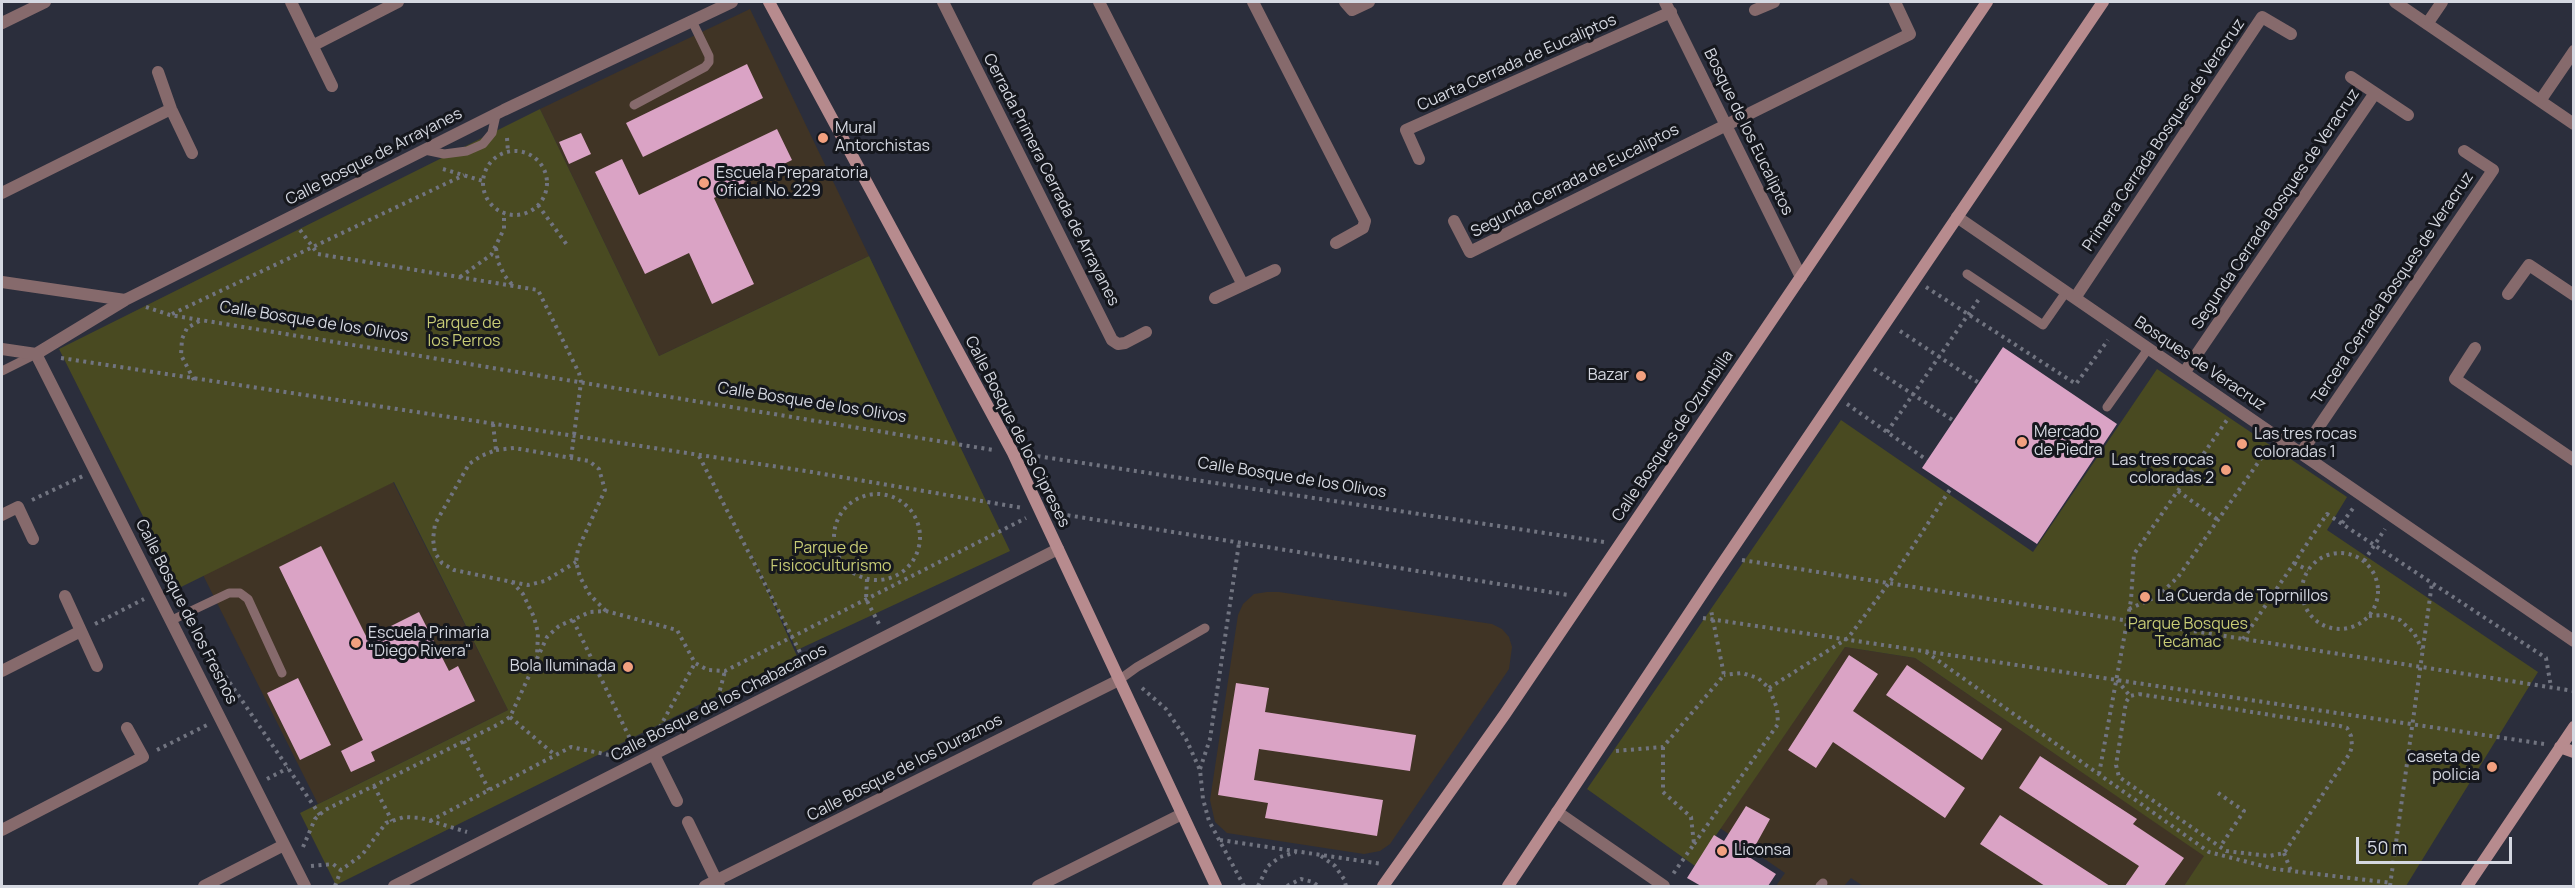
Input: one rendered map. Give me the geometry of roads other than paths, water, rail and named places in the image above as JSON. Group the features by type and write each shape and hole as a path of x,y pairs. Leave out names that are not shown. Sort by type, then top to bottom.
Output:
{"main road":[{"name":"Calle Bosque de los Cipreses","path":"769,2 1013,453 1216,886"},
{"name":"Calle Bosques de Ozumbilla","path":"1383,886 1583,597 1988,2"},
{"path":"1508,886 1726,558 2103,2"},
{"path":"2467,886 2574,727"},
{"path":"2560,747 2574,752"}],"street":[{"path":"2,23 45,2"},
{"path":"291,2 314,45 332,86"},
{"path":"314,45 398,2"},
{"name":"Calle Bosque de Arrayanes","path":"36,354 125,300 496,115 732,2"},
{"name":"Cerrada Primera Cerrada de Arrayanes","path":"943,2 1112,340 1118,344 1125,343 1146,332"},
{"path":"1099,2 1243,285"},
{"path":"1253,2 1365,221 1363,228 1336,243"},
{"path":"1345,2 1352,10 1369,2"},
{"path":"1755,10 1774,2"},
{"path":"1726,124 1910,34 1895,2"},
{"path":"2395,2 2574,124"},
{"path":"2427,24 2442,2"},
{"name":"Bosque de los Eucaliptos","path":"1668,7 1801,277"},
{"name":"Cuarta Cerrada de Eucaliptos","path":"1419,159 1406,130 1668,7"},
{"name":"Primera Cerrada Bosques de Veracruz","path":"2070,295 2262,17 2291,34"},
{"path":"2540,101 2574,51"},
{"path":"158,72 171,109 192,153"},
{"name":"Segunda Cerrada Bosques de Veracruz","path":"2351,77 2408,115"},
{"name":"Segunda Cerrada Bosques de Veracruz","path":"2184,373 2375,93"},
{"path":"2,193 171,109"},
{"name":"Segunda Cerrada de Eucaliptos","path":"1454,221 1470,252 1726,124"},
{"name":"Tercera Cerrada Bosques de Veracruz","path":"2301,453 2493,170 2464,151"},
{"name":"Bosques de Veracruz","path":"1957,217 2574,641"},
{"path":"2508,294 2529,265 2574,295"},
{"path":"1215,298 1275,270"},
{"path":"2,282 125,300"},
{"path":"2475,348 2455,379 2574,460"},
{"path":"2,349 36,354"},
{"name":"Calle Bosque de los Fresnos","path":"36,354 97,470 305,886"},
{"path":"2,515 18,507 33,539"},
{"name":"Calle Bosque de los Chabacanos","path":"394,886 1058,549"},
{"path":"65,596 98,666"},
{"path":"2,671 81,631"},
{"name":"Calle Bosque de los Duraznos","path":"705,886 718,884 1119,680"},
{"path":"2,830 143,757 127,728"},
{"path":"654,755 677,801"},
{"path":"1557,812 1667,882"},
{"path":"1038,886 1182,814"},
{"path":"688,822 718,884"},
{"path":"204,886 284,845"}],"lane":[{"path":"634,105 705,67 709,62 709,56 692,21"},
{"path":"425,150 444,154 467,151 483,144 492,133 496,115"},
{"path":"1966,274 2043,325 2070,295"},
{"path":"2107,407 2148,349"},
{"path":"2,371 36,354"},
{"path":"172,620 229,593 240,593 248,598 282,673"},
{"path":"1119,680 1204,628"}],"place":[{"name":"Mural Antorchistas","path":"823,138"},
{"name":"Escuela Preparatoria Oficial No. 229","path":"704,183"},
{"name":"Bazar","path":"1641,376"},
{"name":"Mercado de Piedra","path":"2022,442"},
{"name":"Las tres rocas coloradas 1","path":"2242,444"},
{"name":"Las tres rocas coloradas 2","path":"2226,470"},
{"name":"La Cuerda de Toprnillos","path":"2145,597"},
{"name":"Escuela Primaria \"Diego Rivera\"","path":"356,643"},
{"name":"Bola Iluminada","path":"628,667"},
{"name":"caseta de policia","path":"2492,767"},
{"name":"Liconsa","path":"1722,851"}],"park label":[{"name":"Parque de los Perros","path":"464,333"},
{"name":"Parque de Fisicoculturismo","path":"831,558"},
{"name":"Parque Bosques Tecámac","path":"2188,634"}]}
